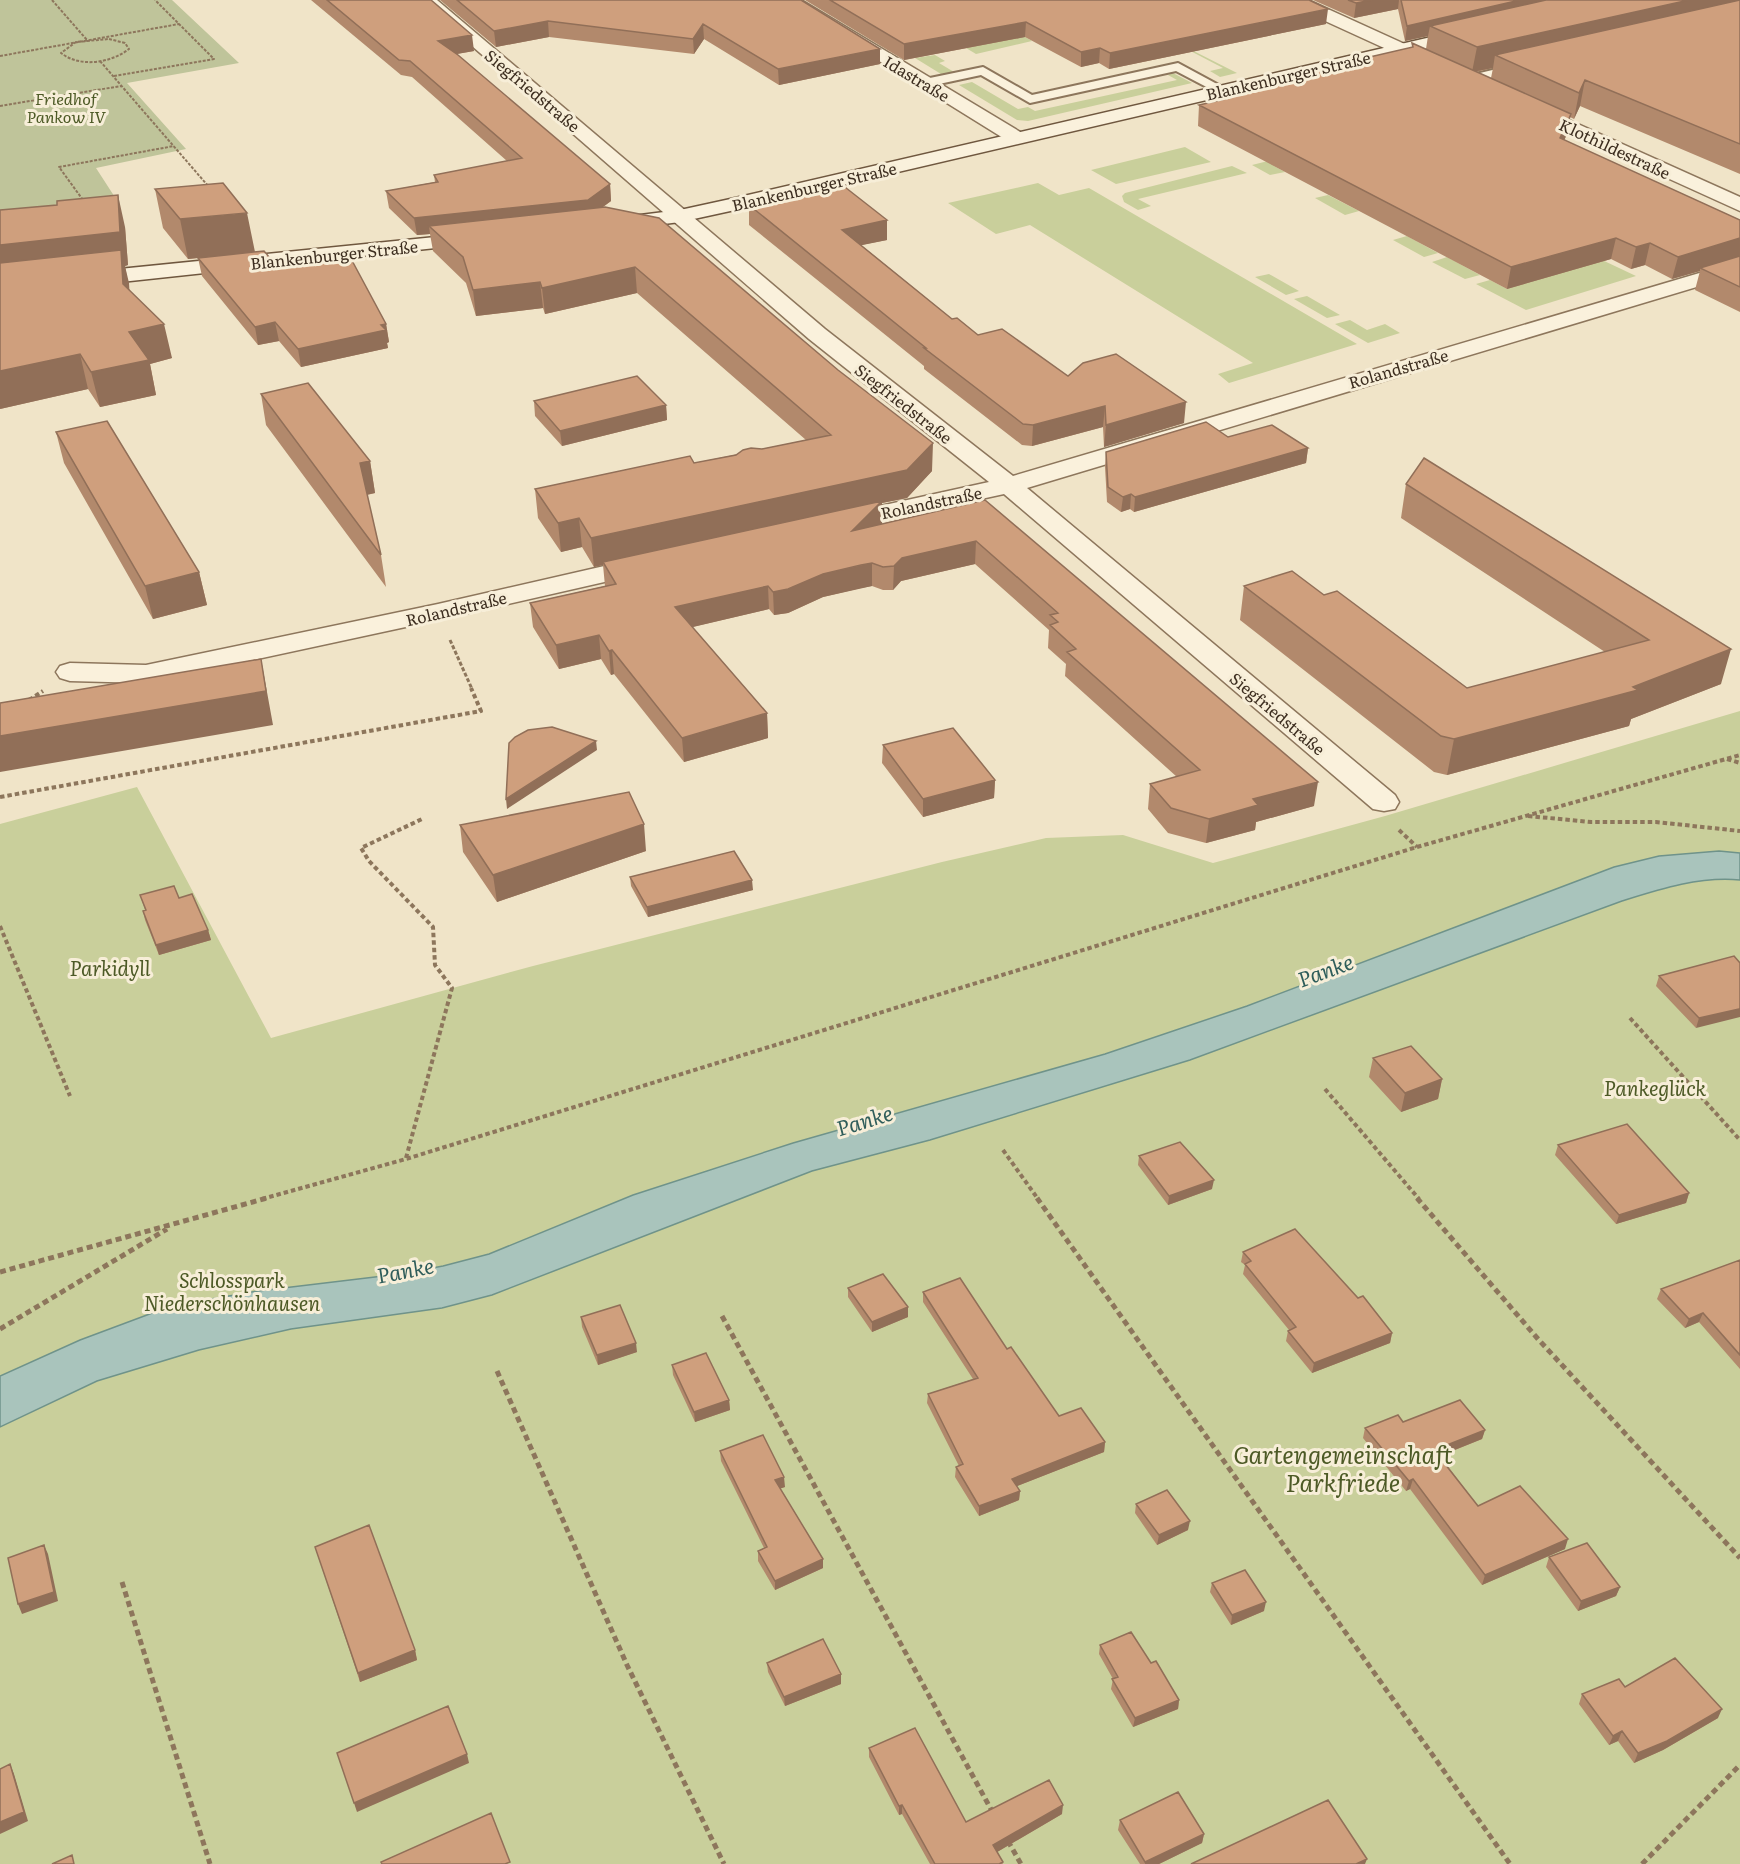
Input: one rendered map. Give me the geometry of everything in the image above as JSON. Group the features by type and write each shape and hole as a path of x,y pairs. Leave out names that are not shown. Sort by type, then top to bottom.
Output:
{"street":[{"name":"Siegfriedstraße","path":"427,0 818,334 1009,485 1384,802"},
{"name":"Idastraße","path":"789,0 1015,137"},
{"name":"Klothildestraße","path":"1294,0 1740,205"},
{"name":"Blankenburger Straße","path":"597,226 680,216 1484,30"},
{"name":"Blankenburger Straße","path":"0,288 492,237"},
{"name":"Rolandstraße","path":"819,526 1009,485 1740,267"},
{"name":"Rolandstraße","path":"70,672 146,674 669,560"}],"lane":[{"path":"1467,80 1534,65"},
{"path":"925,83 983,71 1030,99 1178,67 1222,90"}],"path":[{"path":"52,0 87,40"},
{"path":"114,76 214,59 155,0"},
{"path":"0,56 179,24"},
{"path":"87,40 118,40 129,45 126,52 120,56 100,61 78,61 63,57 62,53 69,46 87,40"},
{"path":"100,61 214,193"},
{"path":"0,106 122,86"},
{"path":"73,202 83,200 59,167 174,146"},
{"path":"0,797 481,711 438,612"},
{"path":"22,705 70,672"},
{"path":"0,1272 172,1226 406,1159 1526,816 1740,754"},
{"path":"1726,759 1740,763"},
{"path":"1526,816 1591,822 1656,822 1740,831"},
{"path":"406,1159 452,988 435,965 433,927 369,861 361,848 422,819"},
{"path":"0,926 70,1096"},
{"path":"1630,1018 1740,1140"},
{"path":"1325,1089 1538,1339 1740,1558"},
{"path":"1003,1150 1510,1864"},
{"path":"0,1329 172,1226"},
{"path":"722,1316 999,1823"},
{"path":"497,1371 627,1665 724,1864"},
{"path":"122,1582 210,1864"},
{"path":"1642,1864 1740,1765"},
{"path":"1004,1833 1021,1864"}],"green space":[{"name":"Friedhof Pankow IV","path":"0,0 172,0 239,63 127,83 186,149 96,168 118,202 0,221"},
{"path":"1093,0 1237,73 1220,77 1210,71 1223,68 1179,45 1169,47 1088,4 999,22 1032,41 976,54 966,48 995,42 963,24"},
{"path":"935,55 945,61 939,63 954,72 941,74 915,58"},
{"path":"1173,73 1192,83 1028,121 1017,120 959,85 972,82 1018,109 1028,107 1035,111 1177,80 1168,75"},
{"path":"1350,141 1636,276 1526,310 1476,284 1490,280 1507,289 1538,279 1272,165 1285,172 1270,175 1252,165"},
{"path":"1185,147 1211,162 1116,184 1091,170"},
{"path":"1232,166 1247,173 1138,199 1151,206 1138,210 1124,202 1122,196 1125,193"},
{"path":"1038,183 1059,195 1089,188 1357,344 1229,383 1218,374 1253,363 1030,225 996,234 948,203"},
{"path":"1328,195 1359,211 1345,215 1315,198"},
{"path":"1407,236 1438,253 1424,257 1393,240"},
{"path":"1447,257 1480,275 1465,279 1432,262"},
{"path":"1269,274 1299,291 1286,295 1255,277"},
{"path":"1307,296 1340,315 1327,318 1294,299"},
{"path":"1350,320 1367,330 1385,324 1400,333 1368,343 1335,324"},
{"name":"Gartengemeinschaft Parkfriede","path":"1740,711 1740,1864 0,1864 0,824 137,787 271,1038 533,966 942,862 1046,838 1123,835 1213,863 1385,816"}],"water":[{"path":"1719,851 1740,853 1740,880 1695,882 1622,901 1190,1060 930,1140 812,1171 492,1295 442,1308 291,1329 199,1350 97,1381 0,1427 0,1376 80,1340 171,1306 258,1291 400,1274 489,1254 633,1195 793,1143 1105,1054 1247,1006 1614,867 1659,856"}],"building":[{"path":"327,0 431,0 472,35 438,41 458,55 610,184 588,200 414,218 386,191 438,182 434,175 522,158 410,61 399,60"},
{"path":"457,0 801,0 880,49 778,69 703,24 693,39 548,21 494,31"},
{"path":"830,0 1309,0 1328,9 1110,53 1100,48 1081,52 1026,22 904,44"},
{"path":"1348,0 1372,0 1356,3"},
{"path":"1401,0 1520,0 1407,26"},
{"path":"1546,0 1689,0 1477,47 1430,26"},
{"path":"1740,0 1740,144 1585,80 1579,93 1495,55"},
{"path":"1412,43 1571,114 1560,138 1740,220 1740,238 1678,257 1650,243 1636,247 1616,238 1511,267 1199,105 1230,98 1222,94 1226,93 1223,91 1413,47"},
{"path":"223,183 247,213 180,219 155,189"},
{"path":"841,184 887,220 842,230 952,319 957,318 978,335 1002,329 1068,376 1083,363 1116,354 1186,402 1106,425 1105,406 1033,425 1023,424 924,348 926,348 749,205"},
{"path":"118,195 120,232 0,245 0,210 57,205 57,201"},
{"path":"605,207 659,218 838,370 933,443 907,470 591,538 579,518 558,523 535,489 690,456 694,463 736,455 751,448 762,449 831,435 635,267 542,288 540,282 473,290 463,257 429,226"},
{"path":"121,250 123,284 164,324 129,332 149,360 91,372 80,354 0,371 0,263"},
{"path":"264,251 274,263 349,255 386,324 381,325 386,330 298,349 275,322 255,327 198,258"},
{"path":"1740,256 1740,287 1700,268"},
{"path":"637,376 666,405 560,431 534,401"},
{"path":"308,383 370,461 360,463 381,555 261,394"},
{"path":"107,421 199,572 145,586 56,432"},
{"path":"1206,422 1228,437 1272,425 1308,448 1135,497 1131,494 1123,497 1108,487 1106,452"},
{"path":"1424,458 1731,649 1633,687 1638,690 1454,739 1441,736 1244,586 1292,571 1324,595 1337,591 1467,688 1649,640 1406,484"},
{"path":"985,500 1318,782 1253,799 1258,805 1209,819 1171,808 1150,784 1200,770 1067,652 1076,649 1050,625 1058,622 1050,615 1058,613 976,541 902,558 894,566 883,567 872,563 861,565 823,574 788,589 773,592 768,586 675,607 767,713 682,738 612,650 609,651 599,635 556,645 530,603 616,584 603,562 882,501 852,531"},
{"path":"261,659 266,691 0,736 0,703"},
{"path":"552,727 596,741 506,799 509,743 528,730"},
{"path":"953,728 995,780 923,799 883,745"},
{"path":"629,792 644,824 493,875 460,825"},
{"path":"734,851 752,880 647,907 630,877"},
{"path":"174,886 179,898 192,894 208,930 156,945 143,911 146,910 140,895"},
{"path":"1734,956 1740,963 1739,1009 1699,1018 1659,976"},
{"path":"1411,1046 1442,1079 1405,1093 1373,1058"},
{"path":"1627,1124 1689,1193 1619,1215 1558,1145"},
{"path":"1180,1142 1214,1180 1169,1196 1139,1156"},
{"path":"1295,1229 1358,1298 1363,1296 1392,1333 1314,1363 1288,1331 1296,1327 1245,1264 1251,1261 1243,1252"},
{"path":"1740,1260 1740,1355 1703,1313 1689,1319 1661,1289"},
{"path":"883,1274 908,1307 872,1322 848,1288"},
{"path":"960,1278 1007,1349 1011,1347 1059,1416 1081,1408 1105,1442 1012,1479 1020,1491 979,1506 956,1467 963,1464 928,1394 978,1378 923,1292"},
{"path":"620,1305 636,1343 597,1355 581,1317"},
{"path":"706,1353 729,1400 694,1412 672,1365"},
{"path":"1460,1400 1485,1430 1434,1450 1478,1506 1520,1486 1568,1539 1485,1575 1413,1479 1409,1481 1365,1428 1398,1415 1403,1422"},
{"path":"763,1435 784,1477 775,1480 823,1559 775,1581 758,1551 767,1547 720,1451"},
{"path":"1167,1490 1190,1521 1159,1535 1136,1504"},
{"path":"369,1525 415,1650 358,1673 315,1547"},
{"path":"1587,1543 1620,1587 1581,1601 1549,1557"},
{"path":"44,1545 54,1592 18,1604 8,1558"},
{"path":"1245,1570 1266,1602 1232,1615 1212,1583"},
{"path":"1131,1632 1151,1663 1156,1661 1179,1700 1135,1718 1112,1679 1118,1677 1100,1645"},
{"path":"823,1639 841,1674 784,1697 767,1663"},
{"path":"1675,1658 1722,1709 1667,1741 1638,1753 1622,1731 1613,1736 1582,1694 1619,1679 1625,1687"},
{"path":"448,1706 467,1754 354,1803 337,1753"},
{"path":"915,1728 966,1822 1049,1780 1063,1805 993,1845 1003,1862 999,1864 935,1864 902,1805 899,1806 869,1748"},
{"path":"10,1764 24,1812 0,1822 0,1769"},
{"path":"1178,1792 1204,1834 1145,1862 1120,1820"},
{"path":"1328,1800 1367,1859 1356,1864 1191,1864"},
{"path":"491,1813 510,1862 505,1864 382,1864 381,1862"},
{"path":"72,1855 74,1864 52,1864"}],"park label":[{"name":"Parkidyll","path":"110,967"},
{"name":"Pankeglück","path":"1655,1087"},
{"name":"Schlosspark Niederschönhausen","path":"232,1290"}],"water label":[{"name":"Panke","path":"1325,969"},
{"name":"Panke","path":"864,1119"},
{"name":"Panke","path":"405,1269"}]}
